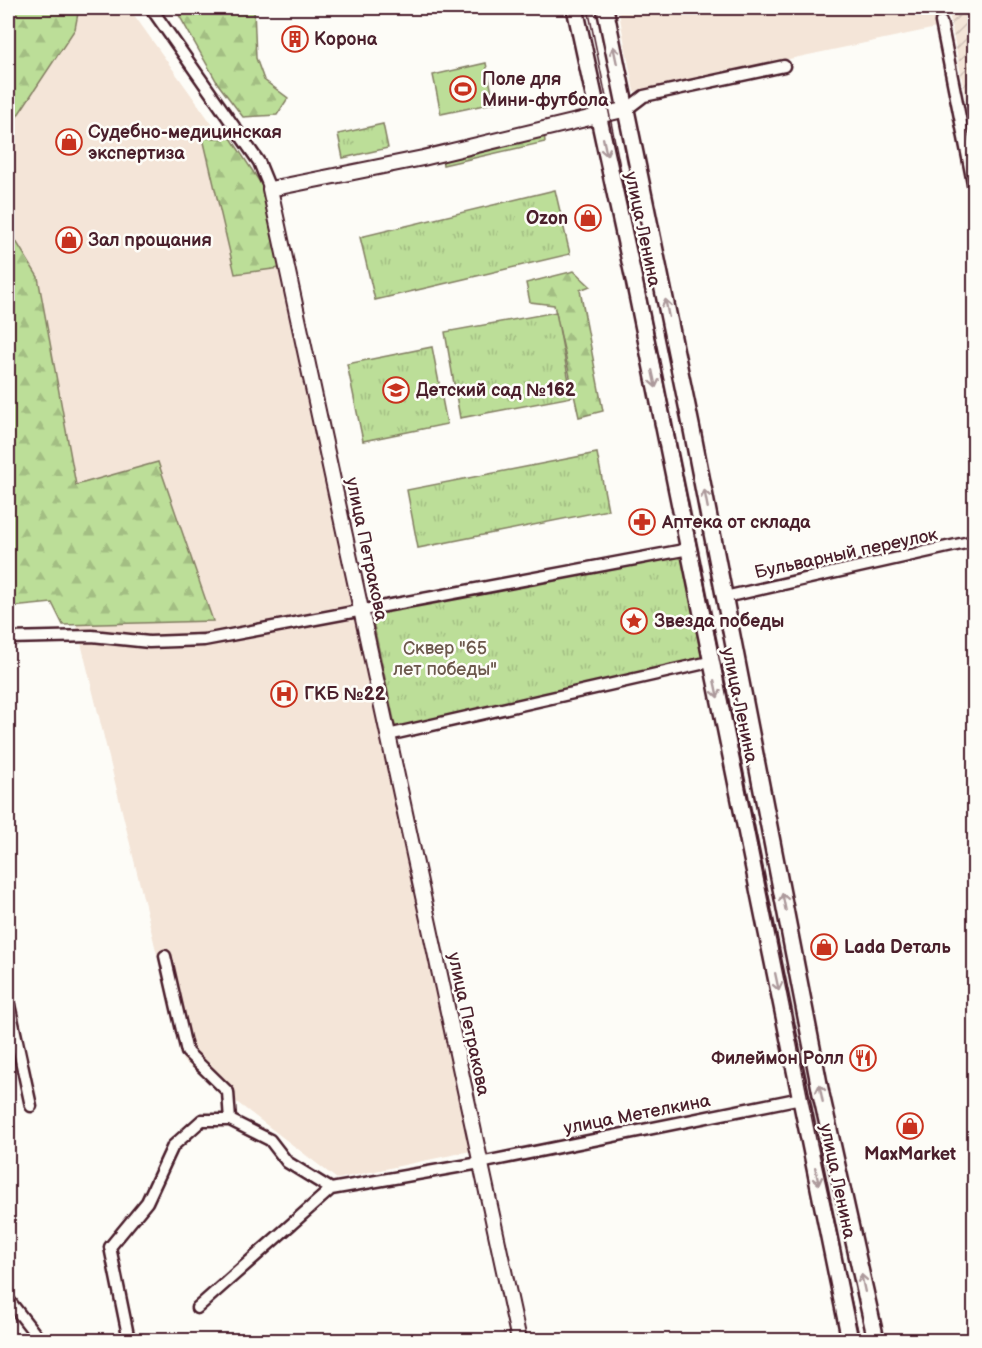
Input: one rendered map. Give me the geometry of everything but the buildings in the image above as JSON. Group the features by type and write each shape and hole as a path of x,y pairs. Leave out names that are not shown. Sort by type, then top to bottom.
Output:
{"main road":[{"name":"улица Ленина","path":"575,8 689,549 710,662 850,1341"},
{"name":"улица Ленина","path":"605,8 725,597 821,1094 876,1341"}],"street":[{"name":"улица Петракова","path":"151,8 259,162 270,189 519,1341"},
{"path":"941,22 975,188"},
{"path":"270,189 423,158 598,117 627,109 644,96 784,66"},
{"name":"Бульварный переулок","path":"725,597 975,541"},
{"path":"8,638 92,636 149,642 204,640 689,549"},
{"path":"388,735 736,656"},
{"path":"165,956 187,1052 228,1092 230,1120"},
{"path":"8,1000 31,1106"},
{"name":"улица Метелкина","path":"330,1189 480,1163 801,1098"},
{"path":"129,1341 110,1247 147,1202 173,1146 202,1120 230,1120 270,1140 287,1162 330,1189 197,1308"},
{"path":"8,1299 36,1335"}],"shaded area":[{"path":"29,8 129,8 262,194 471,1151 337,1179 183,1061 71,602 8,360 8,66"},
{"path":"618,8 934,8 936,28 634,92"},
{"path":"948,8 974,8 974,141"}],"green space":[{"path":"8,8 79,8 75,29 8,130"},
{"path":"175,8 254,8 256,58 264,80 288,98 277,115 243,117 218,84"},
{"name":"Поле для Мини-футбола","path":"486,63 494,103 441,114 433,75"},
{"path":"383,124 388,148 343,158 338,134"},
{"path":"544,131 545,142 443,165 441,154"},
{"path":"203,138 231,138 265,190 280,268 235,274"},
{"path":"555,190 570,254 375,300 360,237"},
{"path":"8,228 38,277 76,485 158,462 213,621 63,625 52,603 12,607 8,576"},
{"path":"574,271 590,286 580,290 603,411 579,417 554,305 530,302 526,283"},
{"path":"556,312 572,397 460,418 445,332"},
{"path":"432,347 447,424 363,441 347,364"},
{"path":"597,453 608,510 418,548 407,490"},
{"name":"Сквер \"65 лет победы\"","path":"681,554 703,664 396,730 371,612"}],"tram line":[{"path":"588,8 816,1139 860,1340"}],"place":[{"name":"Корона","path":"295,39"},
{"name":"Поле для Мини-футбола","path":"463,89"},
{"name":"Судебно-медицинская экспертиза","path":"69,142"},
{"name":"Ozon","path":"588,218"},
{"name":"Зал прощания","path":"69,240"},
{"name":"Детский сад №162","path":"396,390"},
{"name":"Аптека от склада","path":"642,522"},
{"name":"Звезда победы","path":"634,621"},
{"name":"ГКБ №22","path":"284,694"},
{"name":"Lada Dеталь","path":"824,947"},
{"name":"Филеймон Ролл","path":"863,1058"},
{"name":"MaxMarket","path":"910,1126"}]}
